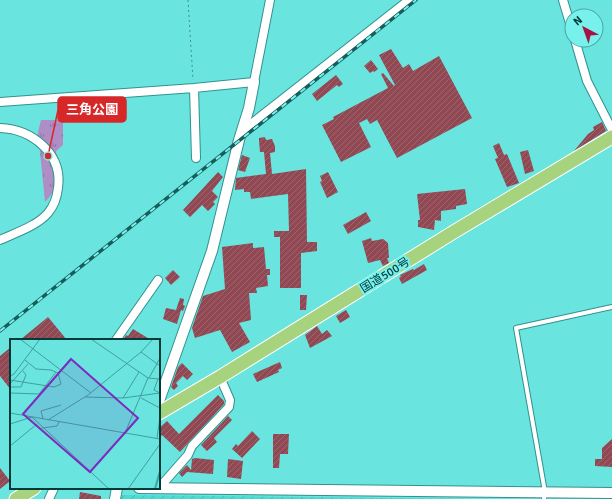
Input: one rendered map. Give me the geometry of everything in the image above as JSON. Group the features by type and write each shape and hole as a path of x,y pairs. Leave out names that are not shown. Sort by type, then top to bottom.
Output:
{"highway":[{"name":"国道500号","path":"160,412 612,137"},
{"path":"16,499 32,489"}],"street":[{"path":"160,398 212,251 242,131 250,108 270,0"},
{"path":"242,131 409,0"},
{"path":"577,48 587,81 612,130"},
{"path":"0,102 194,88 254,82"},
{"path":"194,88 196,158"},
{"path":"0,128 12,128 25,132 40,142 55,160 59,182 54,203 48,213 32,225 0,240"},
{"path":"117,339 158,280"},
{"path":"160,487 188,455 192,446 229,407 230,400 220,377"},
{"path":"160,488 399,496 612,493"},
{"path":"49,499 54,489"},
{"path":"116,499 117,489"}],"lane":[{"path":"545,495 516,328 612,307"}],"path":[{"path":"188,0 194,88"}],"shaded area":[{"path":"121,495 486,499 120,499"}],"green space":[{"path":"41,120 63,120 63,145 56,151 57,171 55,185 53,192 45,202 38,132"}],"building":[{"path":"391,49 403,68 409,64 413,71 439,56 472,118 397,158 377,120 370,124 367,119 359,123 371,147 341,162 322,125 334,119 333,117 388,88 381,74 383,73 394,86 395,85 379,55"},
{"path":"371,60 378,69 370,73 364,66"},
{"path":"336,75 343,84 339,87 337,85 317,101 312,94"},
{"path":"602,122 606,131 574,151 588,134 594,130 593,127"},
{"path":"265,137 266,140 272,139 275,146 275,152 270,153 272,174 306,169 307,242 317,242 317,251 301,253 301,288 280,288 280,237 274,237 274,231 289,231 288,194 251,199 250,192 244,192 244,189 235,190 236,178 266,174 264,152 260,152 259,141 259,138"},
{"path":"499,143 504,155 507,154 519,183 507,187 495,159 498,158 493,146"},
{"path":"528,150 534,171 525,174 520,152"},
{"path":"242,155 250,158 245,172 238,170"},
{"path":"218,172 223,177 212,191 218,197 213,202 215,204 208,211 202,205 190,217 183,210"},
{"path":"328,172 338,192 327,198 320,182 322,181 320,176"},
{"path":"465,189 467,204 456,206 456,209 441,211 441,221 435,220 434,230 418,227 418,220 420,220 417,194"},
{"path":"366,212 371,221 348,234 343,225"},
{"path":"371,238 372,241 383,239 388,243 389,258 387,258 389,263 383,266 380,260 368,263 362,241"},
{"path":"253,243 253,248 264,247 266,269 270,269 270,275 267,275 268,286 256,288 257,293 249,293 251,320 239,323 250,342 232,352 220,330 195,338 192,328 203,296 225,289 222,247"},
{"path":"424,264 427,270 402,284 399,278 401,276 400,275 413,269 414,270"},
{"path":"173,270 180,277 171,285 165,278"},
{"path":"300,295 307,295 306,310 300,310"},
{"path":"180,298 184,299 183,305 185,306 183,311 181,310 177,324 163,319 166,308 176,310"},
{"path":"346,310 350,317 340,323 336,316"},
{"path":"48,317 66,339 21,339"},
{"path":"317,326 322,334 327,330 332,336 310,348 305,335"},
{"path":"133,329 149,339 124,339 126,335 128,336"},
{"path":"10,348 10,389 0,376 0,356"},
{"path":"280,362 282,368 278,370 279,372 257,382 253,374"},
{"path":"182,363 193,374 187,380 183,376 176,383 178,386 174,390 171,387 178,367"},
{"path":"218,395 224,401 224,404 180,452 162,435 160,437 160,427 167,421 179,434"},
{"path":"228,416 232,420 214,438 217,442 207,451 201,445"},
{"path":"252,431 260,439 242,458 232,449 236,444 238,446"},
{"path":"273,434 289,434 288,454 280,454 279,468 273,468"},
{"path":"612,439 612,467 595,466 595,459 602,459 602,448"},
{"path":"192,459 214,460 213,474 187,472 182,477 179,473 187,465 191,470"},
{"path":"228,459 243,461 241,479 227,477"},
{"path":"0,468 10,481 0,489"},
{"path":"80,492 101,496 101,499 79,499"}],"railway":[{"path":"0,331 416,0"}],"place":[{"name":"三角公園","path":"48,156"}]}
